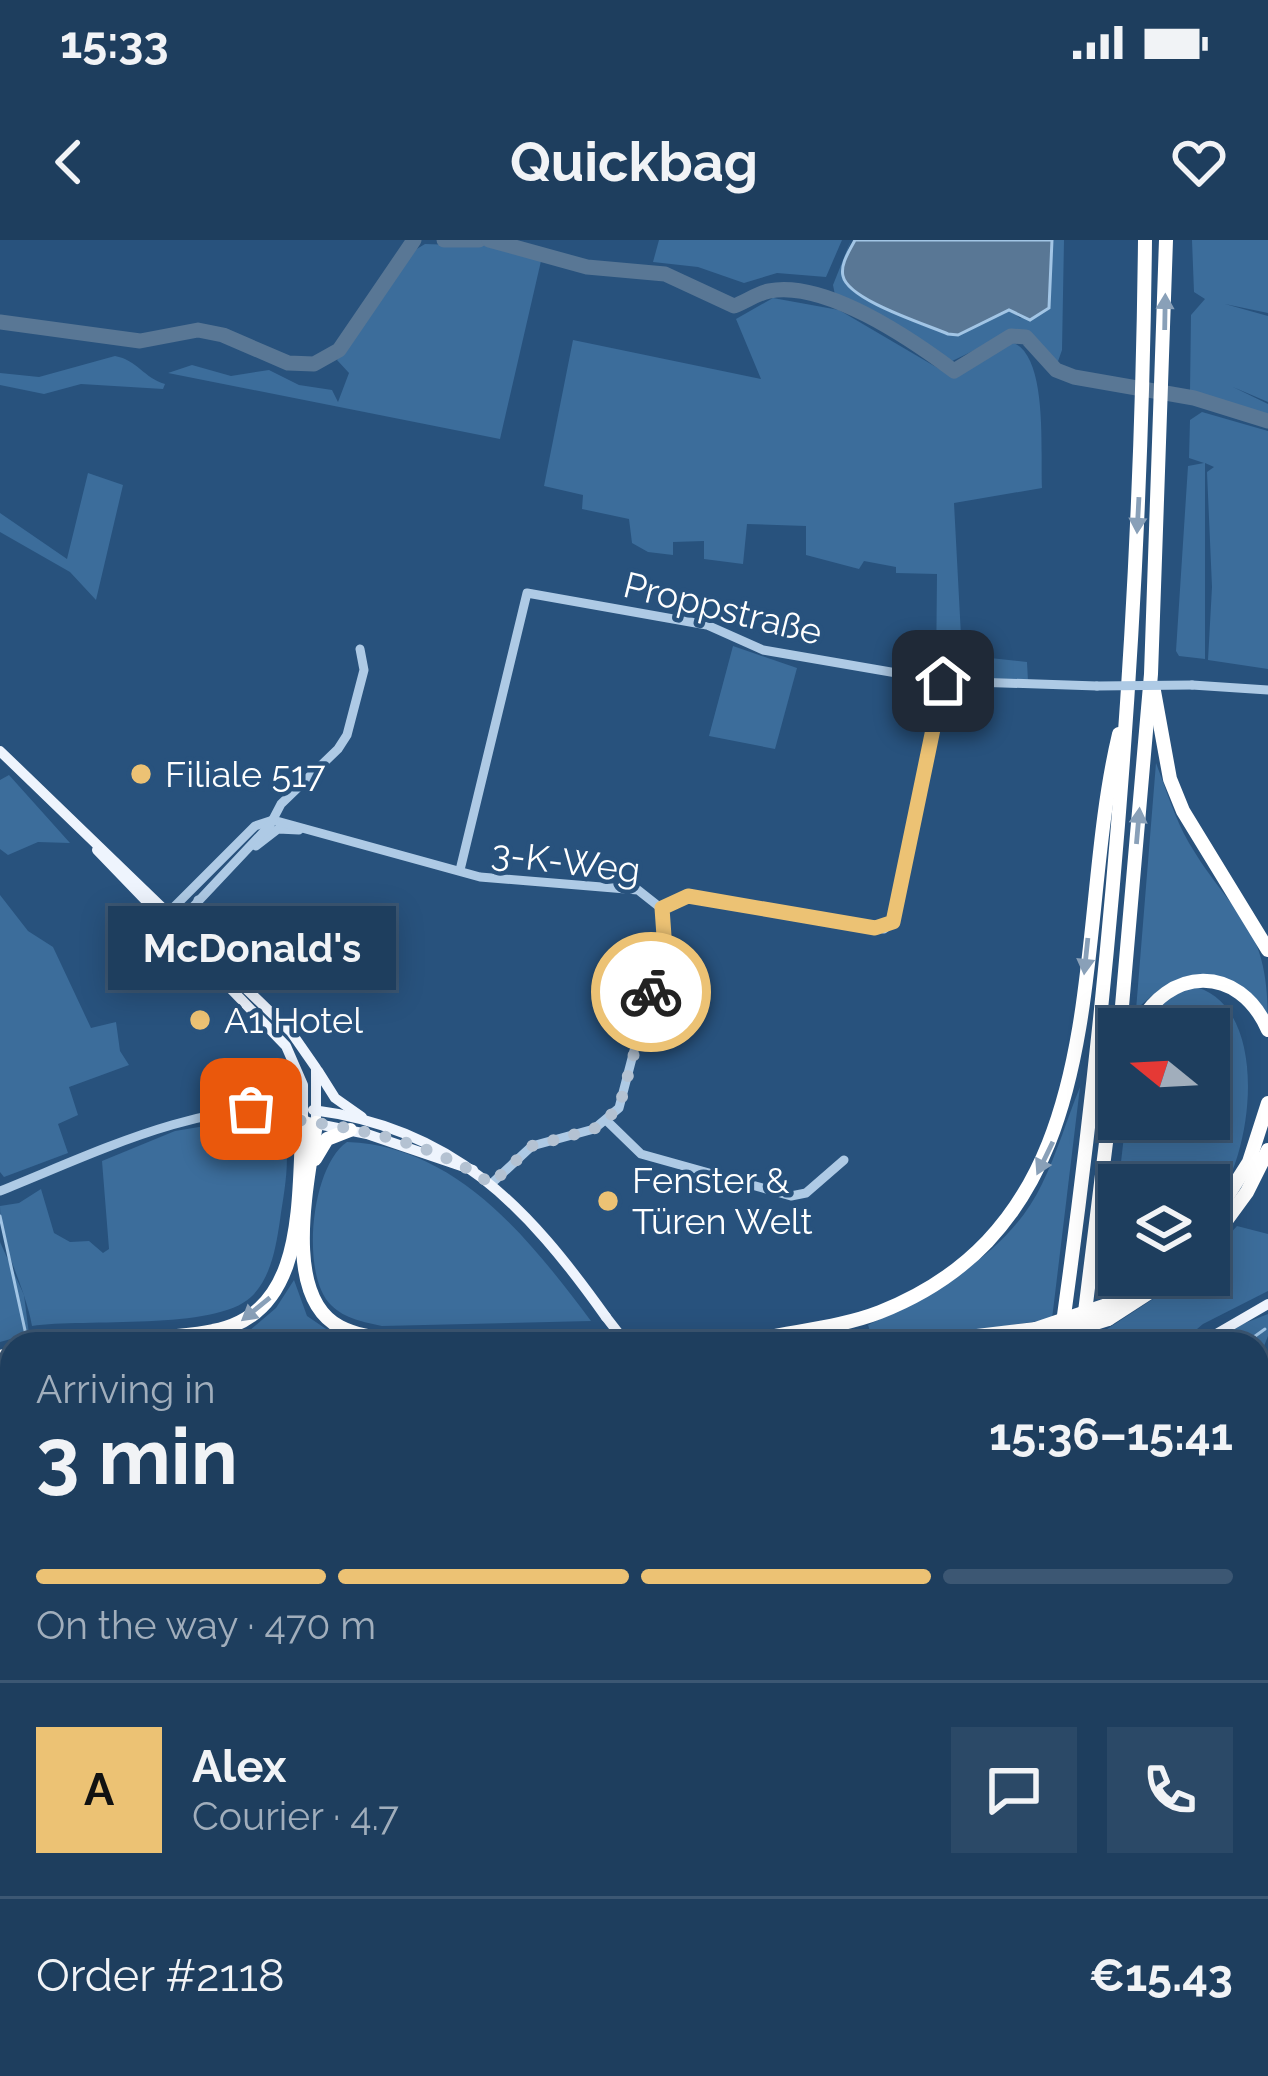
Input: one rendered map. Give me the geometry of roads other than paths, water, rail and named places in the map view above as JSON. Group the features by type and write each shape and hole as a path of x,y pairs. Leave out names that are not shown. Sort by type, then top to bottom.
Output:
{"highway":[{"path":"1061,1332 1106,965 1128,694 1144,380 1145,240"},
{"path":"1121,1008 1151,674 1166,240"},
{"path":"1151,674 1162,745 1183,812 1268,950"},
{"path":"795,1332 852,1321 934,1285 1000,1227 1036,1179 1069,1094 1095,879 1128,694"},
{"path":"1149,1008 1169,988 1204,980 1237,992 1268,1030"},
{"path":"1230,1192 1249,1162 1268,1103"},
{"path":"310,1116 312,1163 303,1260 310,1298 339,1326 364,1332"},
{"path":"199,1332 220,1330 267,1303 285,1275 310,1116"},
{"path":"312,1163 327,1139 350,1130"},
{"path":"1083,1332 1109,1140"},
{"path":"1230,1215 1268,1150"},
{"path":"1109,1311 1129,1296"},
{"path":"1047,1332 1137,1296"}],"main road":[{"path":"0,751 171,921 286,1046 303,1084 310,1116"},
{"path":"171,921 208,949 291,1032 334,1098 364,1119"},
{"path":"310,1116 316,1069"},
{"path":"310,1116 364,1119 428,1140 473,1170 535,1223 617,1332"},
{"path":"310,1116 473,1170"},
{"path":"1220,1332 1268,1304"}],"street":[{"name":"Proppstraße","path":"460,870 527,593 707,626 763,650 943,681 1268,689"},
{"path":"171,921 276,825 281,804 347,735 364,670 360,649"},
{"name":"3-K-Weg","path":"662,908 688,896 875,928 893,922 943,681"},
{"path":"171,921 255,826 316,832 460,870"},
{"name":"3-K-Weg","path":"460,870 498,880 638,890 662,908 664,936 630,1076 619,1108 608,1121"},
{"path":"198,900 196,918 208,949"},
{"path":"2,1186 124,1143 233,1113 310,1116"},
{"path":"491,1184 532,1146 608,1121 641,1154 791,1196 806,1193 844,1160"}],"waterway":[{"path":"0,322 140,341 198,330 223,335 288,363 314,364 339,350 414,240"},
{"path":"444,240 479,240"},
{"path":"489,240 587,267 665,274 734,306 769,291 815,294 866,315 954,371 1011,336 1026,337 1056,370 1074,377 1194,398 1268,421"},
{"path":"0,1216 25,1332"},
{"path":"1261,1332 1265,1329"}],"place":[{"name":"Filiale 517","path":"141,774"},
{"name":"A1 Hotel","path":"200,1020"},
{"name":"McDonald's","path":"251,1109"},
{"name":"Fenster & Türen Welt","path":"608,1201"}]}
